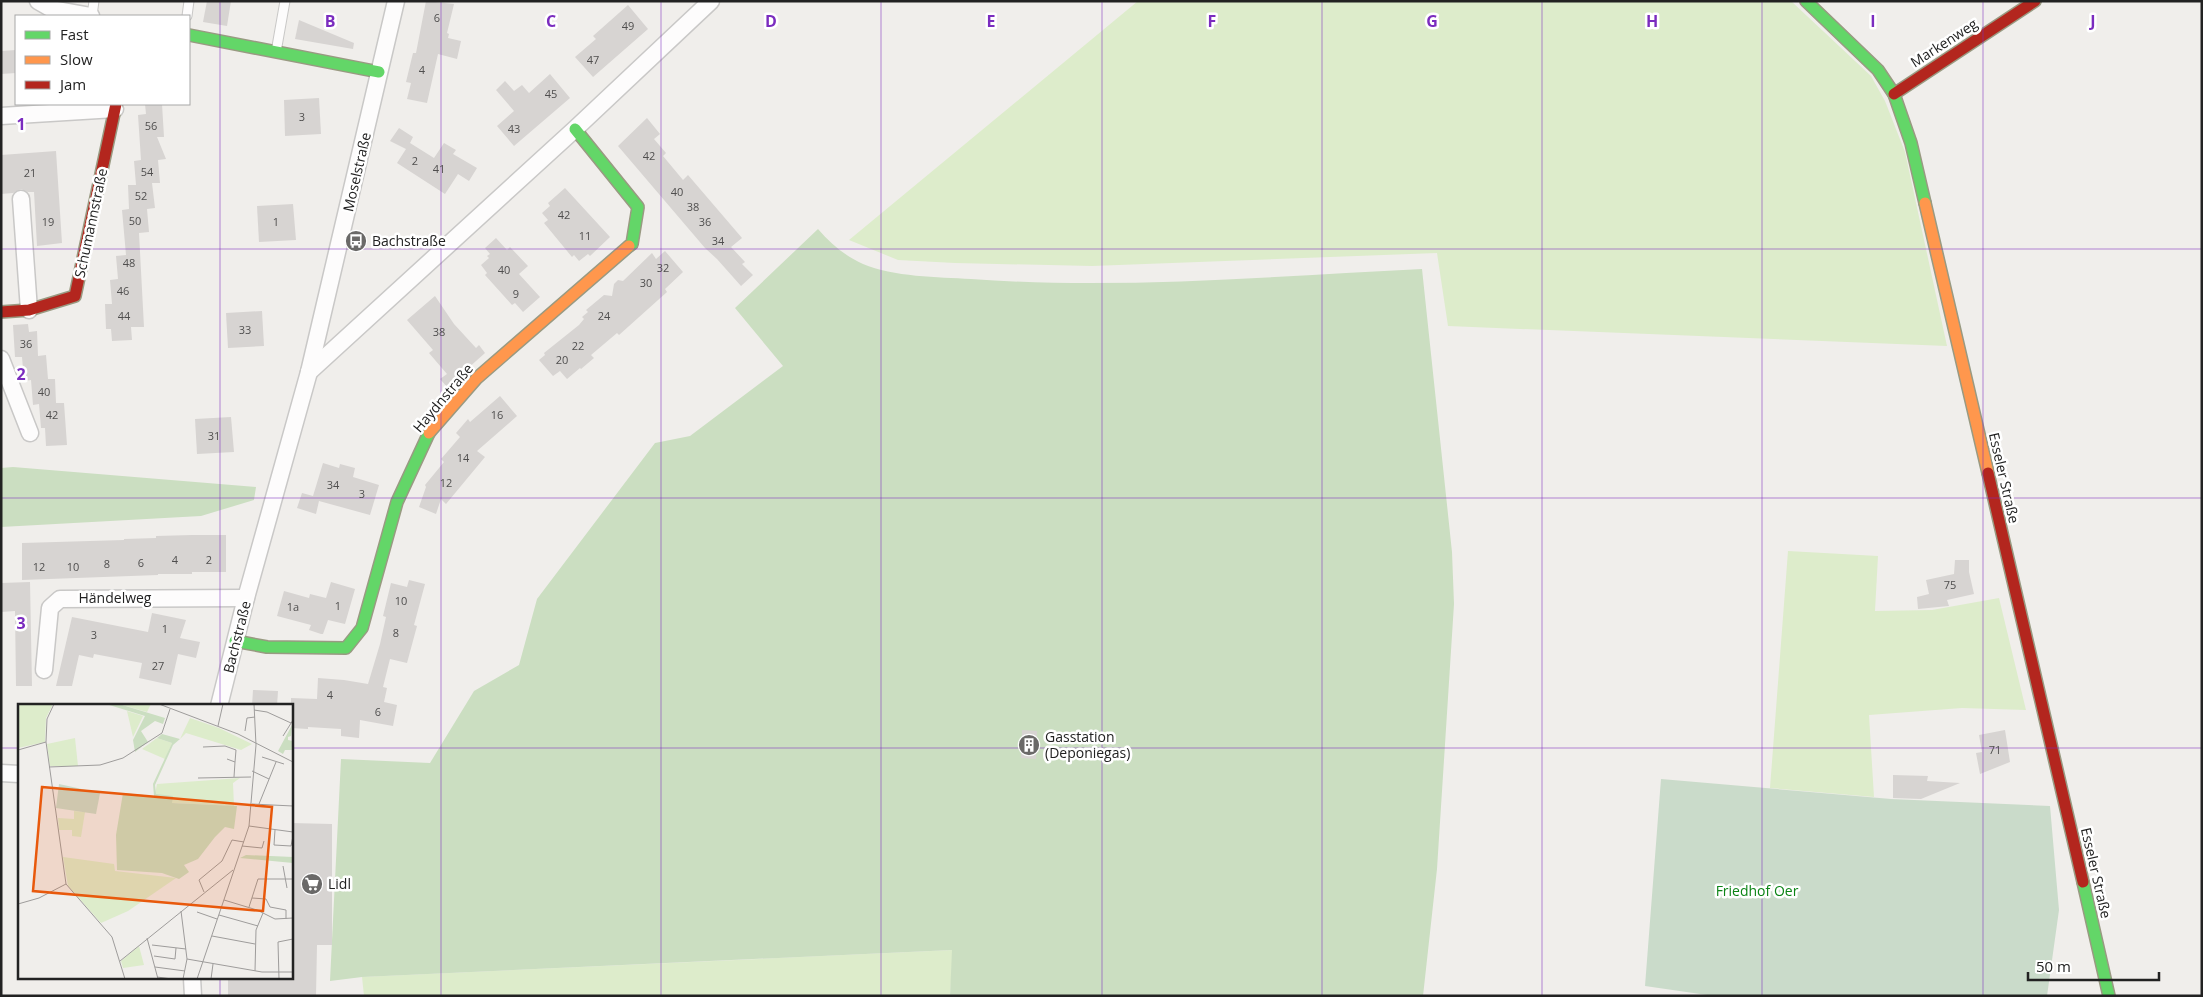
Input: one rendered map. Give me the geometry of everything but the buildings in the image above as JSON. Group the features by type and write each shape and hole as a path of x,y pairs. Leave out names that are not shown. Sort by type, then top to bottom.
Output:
{"street":[{"path":"38,1 52,9 85,15"},
{"name":"Moselstraße","path":"310,372 396,1"},
{"path":"310,372 575,129 711,1"},
{"name":"Esseler Straße","path":"1806,1 1878,70 1894,94 1911,142 2109,996"},
{"name":"Markenweg","path":"1894,94 2035,1"},
{"path":"190,35 379,72"},
{"path":"1,116 116,107"},
{"name":"Schumannstraße","path":"1,312 29,310 75,296 116,107"},
{"name":"Haydnstraße","path":"235,641 267,647 346,648 362,628 397,502 427,436 477,378 632,244 638,207 575,129"},
{"path":"21,199 29,310"},
{"path":"1,359 30,433"},
{"name":"Bachstraße","path":"219,704 246,598 310,372"},
{"name":"Händelweg","path":"44,670 50,608 60,599 246,598"},
{"path":"1,774 18,774"},
{"path":"192,980 193,996"}],"lane":[{"path":"91,15 94,1"},
{"path":"187,15 189,1"},
{"path":"276,52 285,1"}],"green space":[{"path":"1138,1 1791,1 1871,76 1885,101 1905,152 1947,346 1448,326 1437,253 1092,266 955,263 898,260 849,240"},
{"path":"818,229 839,249 863,264 888,272 930,277 1027,282 1140,283 1422,269 1452,552 1454,604 1437,869 1423,996 950,996 952,950 362,977 330,981 341,759 430,763 474,691 519,665 537,599 655,443 690,436 783,366 735,308"},
{"path":"13,467 256,487 254,500 201,516 1,527 1,468"},
{"path":"1788,551 1878,556 1875,611 1932,610 1999,598 2026,710 1962,708 1869,715 1874,797 1770,788"},
{"name":"Friedhof Oer","path":"1661,779 1891,799 2050,806 2059,910 2047,996 1714,996 1645,986"},
{"path":"953,950 950,996 364,996 362,977"}],"traffic: fast":[{"path":"1806,1 1878,70 1894,94 1911,143 1925,203"},
{"path":"190,35 379,72"},
{"path":"575,129 638,207 632,244 629,246"},
{"path":"235,641 267,647 346,648 362,628 397,502 429,433"},
{"path":"2083,882 2109,996"}],"traffic: slow":[{"path":"1925,203 1988,473"},
{"path":"429,433 477,378 629,246"}],"traffic: jam":[{"path":"1894,94 2035,1"},
{"path":"1,312 29,310 75,296 116,105"},
{"path":"1988,473 2083,882"}],"place":[{"name":"Bachstraße","path":"356,241"},
{"name":"Gasstation (Deponiegas)","path":"1029,745"},
{"name":"Lidl","path":"312,884"}]}
